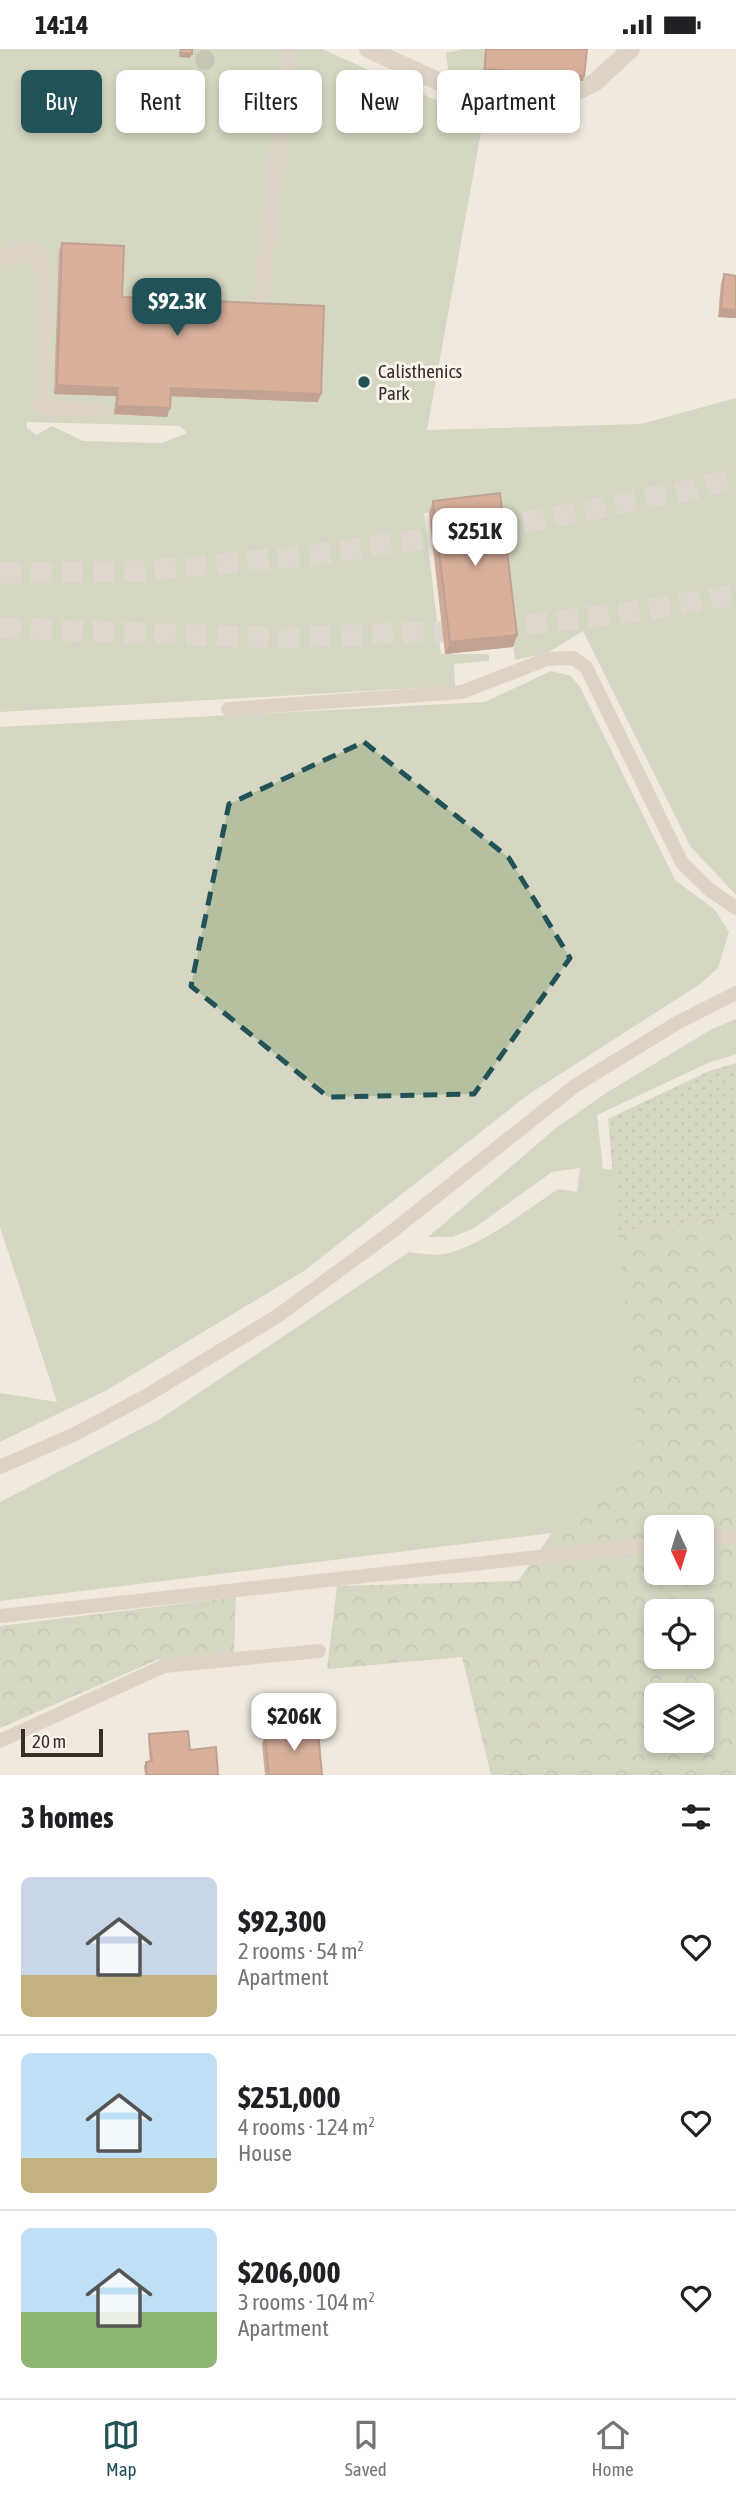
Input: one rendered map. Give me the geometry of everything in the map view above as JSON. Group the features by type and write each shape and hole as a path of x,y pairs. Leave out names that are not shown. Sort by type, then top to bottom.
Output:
{"street":[{"path":"368,49 451,87 502,104 554,102 594,83 631,49"},
{"path":"0,257 37,251"}],"lane":[{"path":"260,304 289,49"},
{"path":"37,251 44,282 41,407 103,410"},
{"path":"228,709 461,692 547,659 573,658 586,667 682,863 711,891 736,908"},
{"path":"0,1467 75,1434 146,1396 279,1315 390,1233 576,1085 677,1023 736,993"},
{"path":"714,1539 736,1536"},
{"path":"0,1616 644,1545"},
{"path":"0,1741 164,1666 319,1651"}],"highlighted area":[{"path":"364,742 509,858 570,958 474,1094 328,1097 191,986 229,804"}],"green space":[{"path":"0,49 322,49 369,70 336,70 336,133 423,133 423,94 437,100 437,133 481,133 427,430 641,424 736,398 736,895 690,846 583,631 547,653 515,660 496,505 424,513 441,654 489,654 489,661 454,664 455,686 0,712","holes":["27,422 180,426 187,433 162,443 83,441 52,426 36,435 27,428"]},
{"path":"464,49 485,49 483,70 448,70 446,53"},
{"path":"551,671 571,676 580,687 675,880 715,910 729,932 718,968 700,984 529,1094 304,1271 107,1390 0,1442 0,1393 57,1402 0,1227 0,727 485,702"},
{"path":"736,1019 736,1054 708,1063 597,1115 603,1169 613,1170 639,1449 552,1533 0,1601 0,1502 160,1419 409,1252 448,1254 494,1232 558,1189 577,1192 580,1168 552,1172 474,1228 452,1237 428,1237 556,1128 606,1093 712,1029"},
{"path":"736,1063 736,1215 618,1232 608,1119 709,1071"},
{"path":"736,1215 736,1775 491,1775 462,1657 327,1669 337,1586 518,1581 552,1533 639,1449 618,1232"},
{"path":"236,1597 234,1653 157,1660 0,1728 0,1626"}],"building":[{"path":"181,49 192,49 192,54 180,53"},
{"path":"486,49 587,49 584,76 580,76 580,70 485,69"},
{"path":"62,243 124,246 122,297 324,306 321,394 171,388 170,408 117,406 118,388 57,385"},
{"path":"724,274 736,276 736,310 721,308"},
{"path":"500,493 517,635 450,642 433,501"},
{"path":"298,1726 299,1733 318,1731 322,1775 269,1775 265,1736 285,1734 285,1728"},
{"path":"188,1731 190,1750 216,1747 218,1775 147,1775 146,1762 152,1761 149,1734"}],"tunnel":[{"path":"0,573 140,571 297,557 477,532 694,489 736,477"},
{"path":"0,628 279,638 482,630 631,612 736,595"}],"place":[{"name":"Calisthenics Park","path":"364,382"}]}
